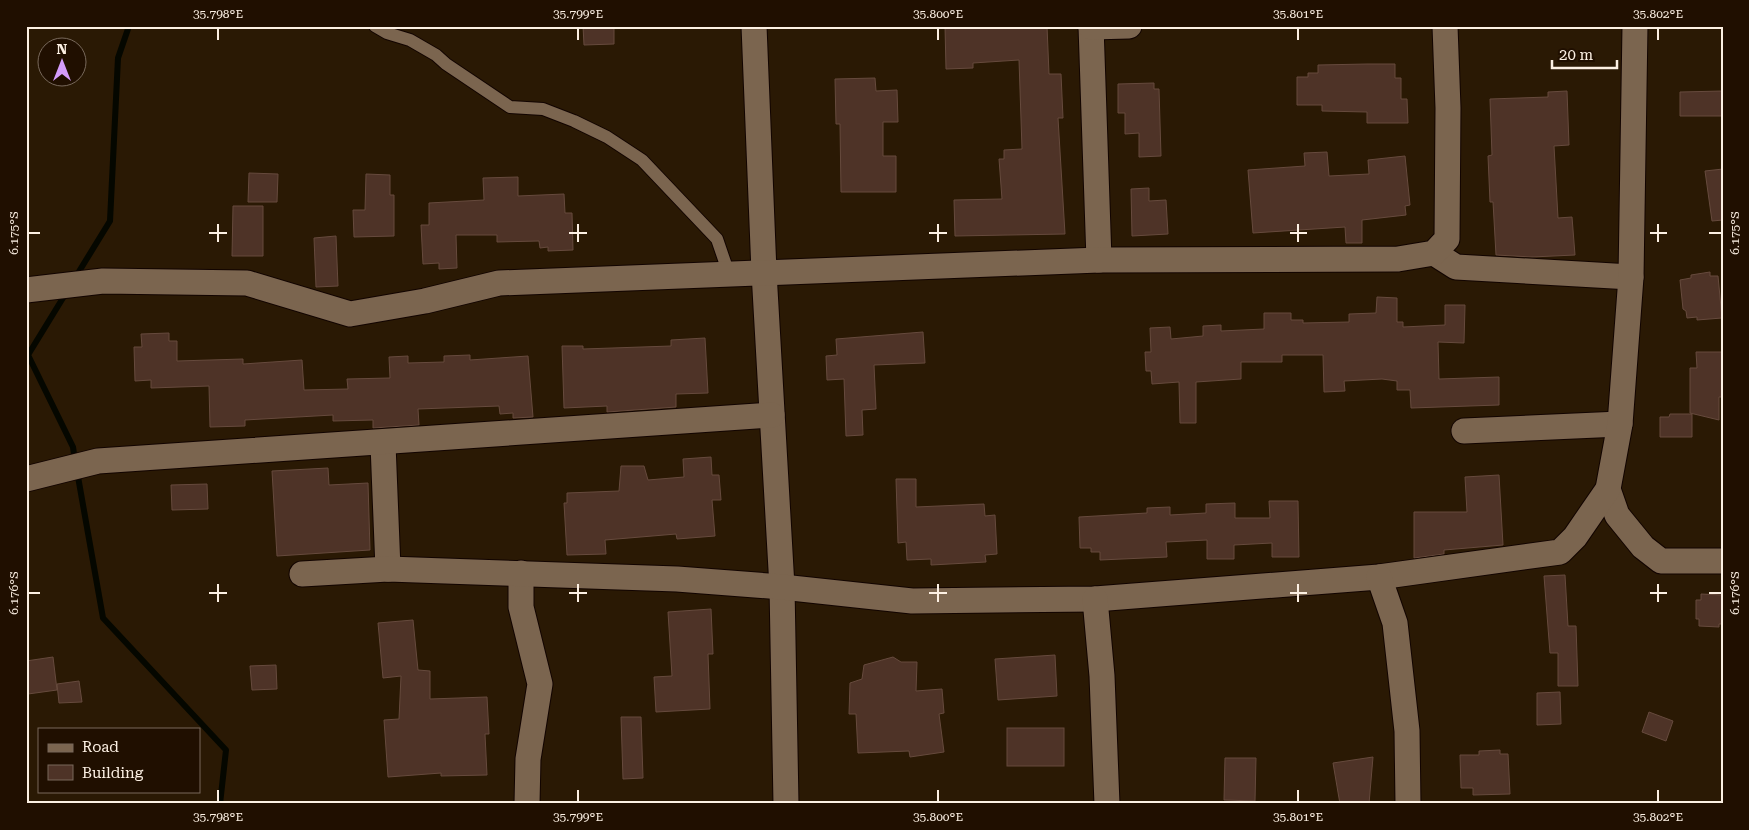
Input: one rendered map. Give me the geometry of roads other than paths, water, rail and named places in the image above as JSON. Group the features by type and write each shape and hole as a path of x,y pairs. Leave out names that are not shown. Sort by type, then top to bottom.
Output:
{"street":[{"path":"754,26 764,272 782,587 786,804"},
{"path":"1099,260 1091,26 1128,26"},
{"path":"26,290 103,280 247,283 350,314 426,301 499,283 1099,260 1398,259 1434,253 1447,239 1448,108 1445,26"},
{"path":"302,574 388,569 521,573 677,579 782,587 912,601 1095,599 1379,577 1560,552 1575,537 1608,489 1620,424 1631,277 1635,26"},
{"path":"1434,253 1456,267 1631,277"},
{"path":"26,478 98,461 383,444 772,416"},
{"path":"1464,431 1620,424"},
{"path":"383,444 388,569"},
{"path":"1608,489 1617,516 1643,547 1661,561 1723,561"},
{"path":"521,573 521,607 540,684 528,759 527,804"},
{"path":"1379,577 1395,623 1407,731 1408,804"},
{"path":"1095,599 1102,676 1107,804"}],"lane":[{"path":"375,26 386,33 410,40 436,55 510,107 543,108 607,137 642,160 717,239 729,274"}],"waterway":[{"path":"75,278 110,221 118,58 129,26"},
{"path":"66,293 28,355 73,447 75,461"},
{"path":"77,471 103,618 226,750 220,804"}]}
